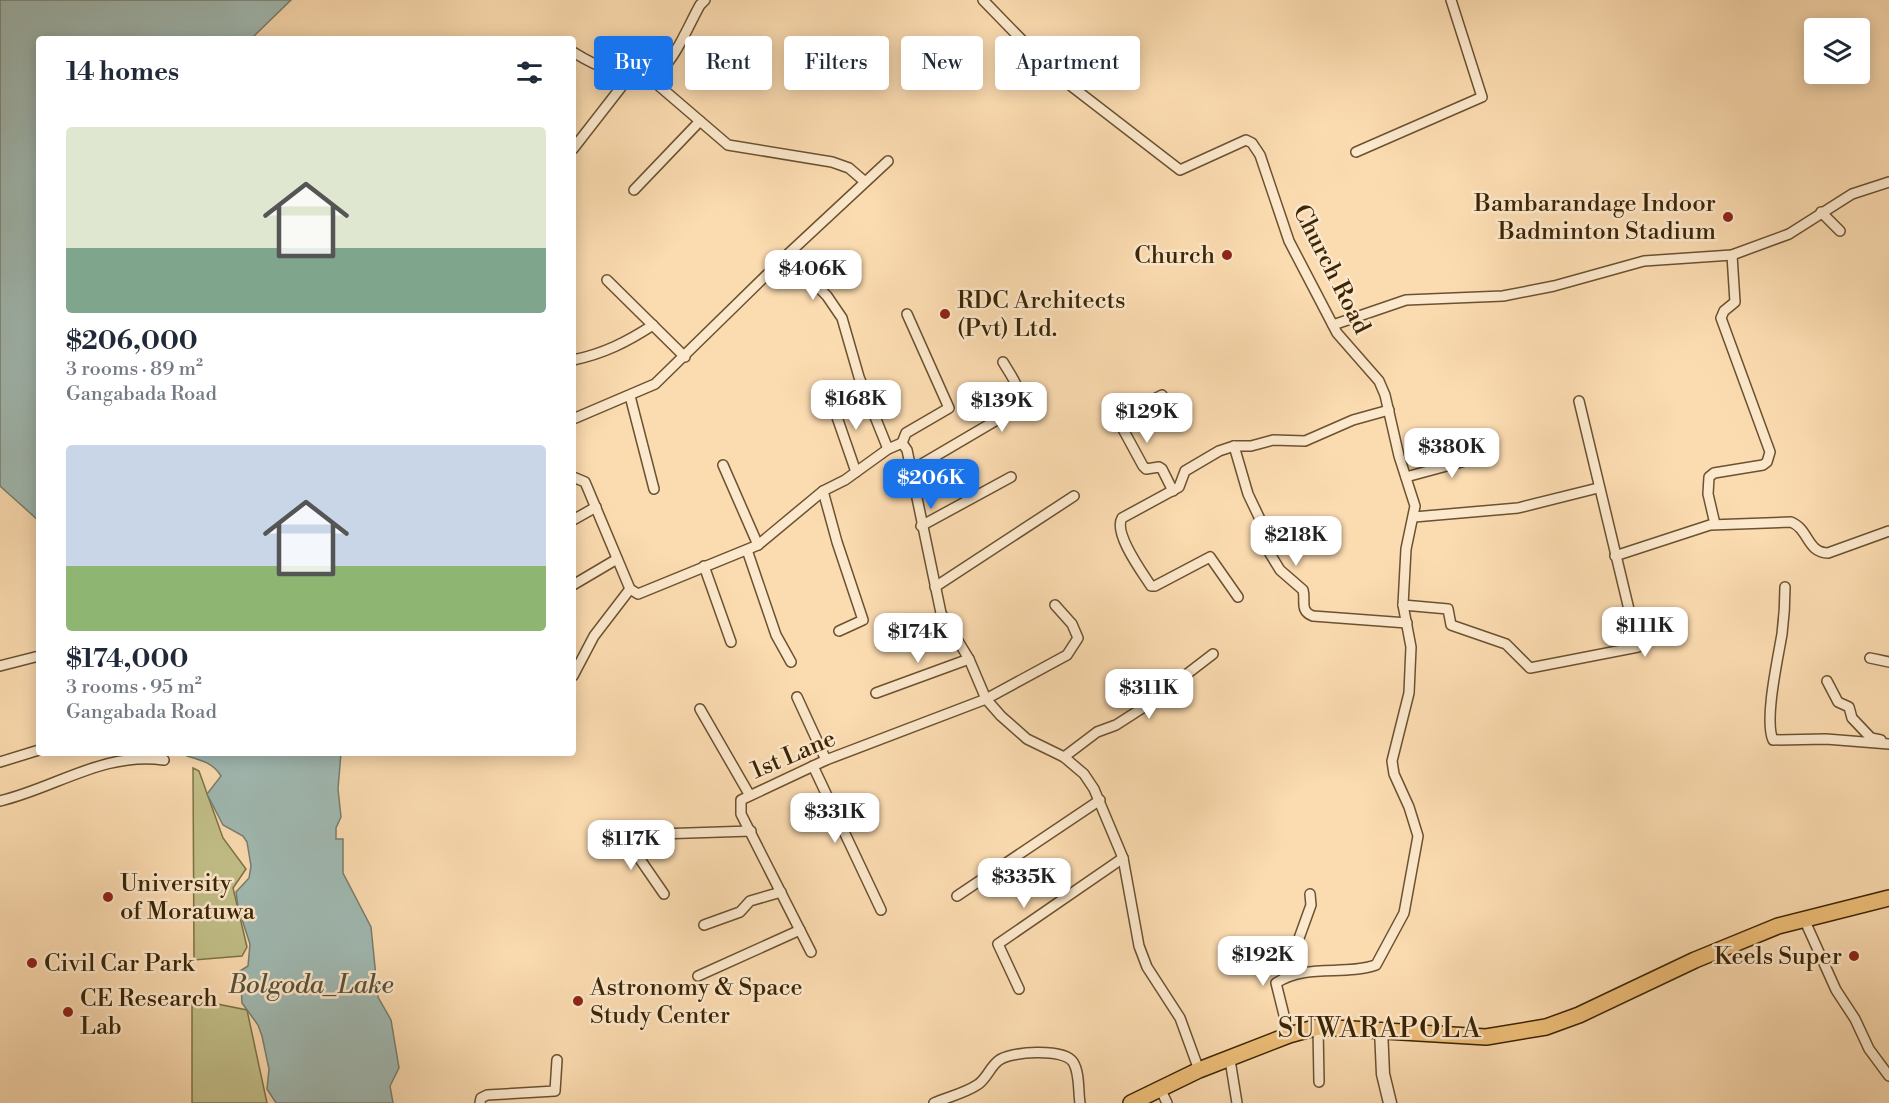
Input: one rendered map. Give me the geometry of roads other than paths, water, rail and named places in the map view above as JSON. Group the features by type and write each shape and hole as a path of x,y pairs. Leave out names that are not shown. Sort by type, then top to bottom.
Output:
{"main road":[{"path":"1131,1103 1199,1070 1230,1060 1288,1035 1318,1027 1486,1037 1530,1031 1579,1015 1695,960 1804,919 1889,898"}],"street":[{"path":"673,52 705,0"},
{"name":"Church Road","path":"983,0 1053,72 1180,170 1246,140 1252,142 1260,155 1289,241 1333,325 1346,345 1379,381 1389,410 1415,506 1406,549 1403,605 1411,647 1409,693 1392,761 1394,774 1409,807 1418,836 1404,913 1376,965 1364,969 1326,970 1285,977"},
{"path":"1356,152 1482,97 1451,0"},
{"path":"576,54 594,65"},
{"path":"576,145 619,90"},
{"path":"664,90 728,145 832,162 849,168 864,181"},
{"path":"634,190 700,121"},
{"path":"576,418 656,384 787,255 888,161"},
{"path":"1333,325 1406,300 1503,296 1554,286 1644,261 1732,255 1789,234 1821,212 1852,195 1889,182"},
{"path":"1821,212 1840,231"},
{"path":"787,255 827,296 842,318 859,377 888,449"},
{"path":"1715,524 1708,494 1710,477 1713,473 1763,465 1767,462 1770,452 1721,318 1724,310 1735,302 1732,255"},
{"path":"607,280 685,357"},
{"path":"576,478 585,482 630,589 638,594 758,545 823,491 856,472 888,449 902,443 909,431 949,408 907,314"},
{"path":"576,360 592,357 626,343 653,325"},
{"path":"910,471 1019,407 1021,399 1018,388 1003,362"},
{"path":"1162,395 1119,417 1118,420 1143,466 1149,470 1159,467 1173,491"},
{"path":"630,396 654,489"},
{"path":"830,398 856,472"},
{"path":"1403,605 1448,609 1451,625 1506,644 1530,668 1638,647 1598,488 1579,401"},
{"path":"1238,597 1210,557 1151,586 1134,560 1119,523 1122,518 1181,486 1185,471 1206,457 1234,446 1273,441 1305,441 1353,420 1389,410"},
{"path":"902,443 907,450 921,526 941,613 969,659 986,699 1027,739 1064,757 1084,774 1100,800 1123,858 1139,946 1147,967 1180,1018 1199,1070"},
{"path":"1234,446 1248,494 1268,536 1266,547 1280,570 1303,590 1302,601 1308,614 1407,623"},
{"path":"1406,477 1491,454"},
{"path":"723,465 758,545"},
{"path":"921,526 1011,477"},
{"path":"1414,517 1518,508 1598,488"},
{"path":"823,491 846,572 864,620 838,631"},
{"path":"935,587 1074,496"},
{"path":"576,518 596,507"},
{"path":"1616,556 1715,524 1791,522 1799,525 1814,549 1821,553 1828,553 1889,531"},
{"path":"747,550 776,635 790,662"},
{"path":"576,583 617,559"},
{"path":"704,566 731,642"},
{"path":"1785,587 1782,632 1771,707 1770,733 1773,740 1826,739 1889,742"},
{"path":"576,670 594,636 630,589"},
{"name":"1st Lane","path":"811,952 750,831 740,807 741,800 749,794 826,760 986,699 1067,655 1078,638 1071,624 1055,605"},
{"path":"1064,757 1097,732 1116,725 1144,707 1213,654"},
{"path":"0,666 36,657"},
{"path":"1870,658 1889,662"},
{"path":"876,693 969,659"},
{"path":"1827,681 1838,702 1849,707 1852,718 1871,738 1889,742"},
{"path":"797,697 826,760"},
{"path":"700,709 749,794"},
{"path":"0,762 36,751"},
{"path":"0,801 30,794 99,765 149,758 164,760"},
{"path":"813,766 881,910"},
{"path":"957,896 1100,800"},
{"path":"664,894 635,852 629,835 750,831"},
{"path":"1019,989 998,944 1123,858"},
{"path":"704,925 740,912 750,901 781,892"},
{"path":"1288,1035 1276,983 1285,977 1311,905 1310,894"},
{"path":"1804,919 1836,990 1855,1019 1869,1049 1889,1076"},
{"path":"698,976 800,930"},
{"path":"1318,1027 1319,1082"},
{"path":"1381,1029 1383,1074 1390,1103"},
{"path":"934,1103 979,1085 997,1061 1010,1053 1062,1054 1072,1060 1076,1070 1080,1103"},
{"path":"480,1103 481,1098 487,1095 555,1091 557,1060"},
{"path":"1230,1060 1237,1103"},
{"path":"1160,1088 1167,1103"}],"water":[{"path":"0,0 291,0 254,36 36,36 36,518 0,486"},
{"name":"Bolgoda_Lake","path":"187,756 341,756 338,789 341,817 336,828 336,839 343,839 343,873 371,927 378,997 391,1020 399,1068 390,1086 393,1103 276,1103 267,1089 269,1069 262,1036 258,1025 242,1003 240,971 248,966 250,944 238,907 236,892 249,878 251,866 247,842 243,836 223,825 207,794 221,776 210,765"}],"place":[{"name":"Bambarandage Indoor Badminton Stadium","path":"1728,217"},
{"name":"Church","path":"1227,255"},
{"name":"RDC Architects (Pvt) Ltd.","path":"945,314"},
{"name":"University of Moratuwa","path":"108,897"},
{"name":"Keels Super","path":"1854,956"},
{"name":"Civil Car Park","path":"32,963"},
{"name":"Astronomy & Space Study Center","path":"578,1001"},
{"name":"CE Research Lab","path":"68,1012"}],"district":[{"name":"SUWARAPOLA","path":"1380,1028"}]}
